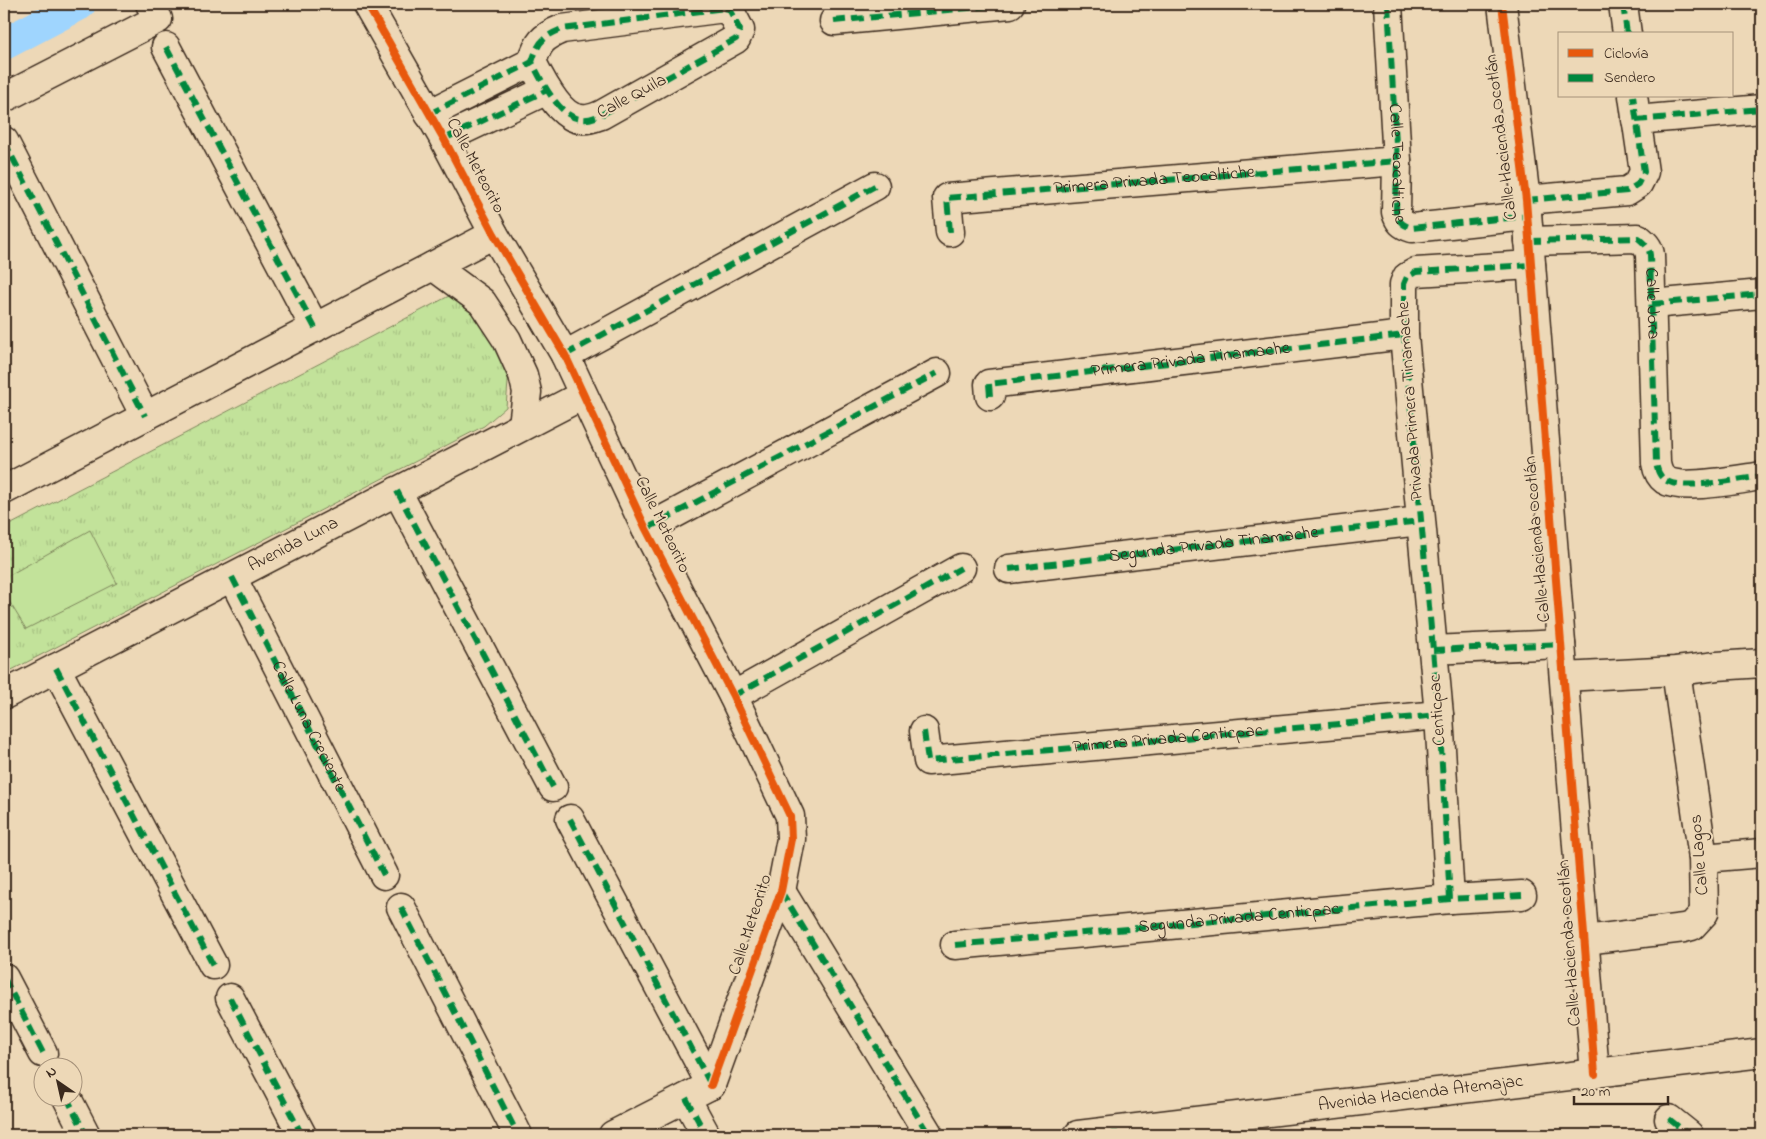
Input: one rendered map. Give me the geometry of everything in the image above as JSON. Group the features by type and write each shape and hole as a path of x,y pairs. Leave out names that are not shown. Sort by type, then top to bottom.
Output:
{"street":[{"name":"Calle Meteorito","path":"367,4 444,139 494,234 566,355 646,529 733,696 790,816 790,839 781,891 711,1085"},
{"path":"834,21 1010,4"},
{"name":"Calle Teocaltiche","path":"1388,4 1397,161 1396,212 1398,219 1402,225 1412,228 1528,230"},
{"name":"Calle Hacienda Ocotlán","path":"1502,4 1528,230 1595,1074"},
{"path":"1623,4 1626,32"},
{"name":"Calle Quila","path":"725,8 730,11 740,33 736,39 596,117 581,120 567,114 546,90 532,62 537,46 553,32 562,29 725,8"},
{"path":"4,98 154,11"},
{"path":"166,47 315,328"},
{"path":"429,114 532,62"},
{"path":"444,139 546,90"},
{"path":"1528,230 1627,191 1638,184 1644,172 1635,108 1762,109"},
{"path":"4,141 145,416"},
{"name":"Primera Privada Teocaltiche","path":"950,232 947,198 1397,161"},
{"path":"566,355 875,186"},
{"name":"Calle Jora","path":"1528,230 1638,238 1650,251 1656,463 1658,472 1664,480 1679,485 1762,476"},
{"name":"Privada Primera Tinamache","path":"1433,650 1404,335 1404,284 1411,274 1528,230"},
{"path":"4,490 494,234"},
{"path":"433,266 482,302 506,340 523,375 527,392 524,426"},
{"path":"1652,304 1762,294"},
{"name":"Primera Privada Tinamache","path":"990,396 989,384 1404,335"},
{"path":"646,529 937,373"},
{"name":"Avenida Luna","path":"4,695 583,395"},
{"path":"398,491 553,787"},
{"name":"Segunda Privada Tinamache","path":"1009,569 1420,521"},
{"path":"733,696 961,568"},
{"name":"Calle Luna Creciente","path":"232,577 384,875"},
{"name":"Centicpac","path":"1450,899 1433,650 1561,644"},
{"path":"1564,677 1676,671 1762,663"},
{"path":"56,668 213,965"},
{"name":"Calle Lagos","path":"1585,940 1684,928 1692,926 1700,920 1704,913 1703,858 1676,671"},
{"name":"Primera Privada Centicpac","path":"924,731 928,761 1438,714"},
{"path":"570,819 711,1085 613,1135"},
{"path":"1703,858 1762,853"},
{"path":"781,891 929,1135"},
{"name":"Segunda Privada Centicpac","path":"955,946 1450,899 1522,895"},
{"path":"401,908 518,1135"},
{"path":"4,978 44,1053"},
{"path":"230,998 302,1135"},
{"name":"Avenida Hacienda Atemajac","path":"1078,1135 1115,1133 1762,1053"},
{"path":"686,1098 706,1135"},
{"path":"71,1106 86,1135"}],"green space":[{"path":"449,296 476,313 509,369 506,407 484,426 4,674 4,528"},
{"path":"90,530 117,583 26,629 4,593 4,578"}],"waterway":[{"path":"4,44 80,4"}],"marked path":[{"path":"834,21 1010,4"},
{"path":"1388,4 1397,161 1396,212 1400,221 1412,228 1527,216"},
{"path":"1623,4 1627,32"},
{"path":"725,8 729,9 740,30 736,39 601,115 592,118 574,117 566,113 552,97 532,62 536,50 542,41 562,29 725,8"},
{"path":"166,47 315,328"},
{"path":"429,114 532,62"},
{"path":"444,139 547,90"},
{"path":"1526,200 1627,191 1638,184 1644,172 1633,98"},
{"path":"1636,120 1762,109"},
{"path":"4,141 145,416"},
{"path":"950,232 947,198 1397,161"},
{"path":"565,355 875,186"},
{"path":"1529,241 1638,238 1644,243 1650,255 1656,463 1661,476 1673,483 1684,484 1712,483 1762,476"},
{"path":"1450,899 1439,715 1404,335 1404,284 1407,277 1416,272 1531,265"},
{"path":"1652,304 1762,294"},
{"path":"990,396 989,384 1404,335"},
{"path":"646,529 937,373"},
{"path":"397,491 553,787"},
{"path":"1009,569 1420,521"},
{"path":"733,696 961,568"},
{"path":"232,577 384,875"},
{"path":"1433,650 1561,644"},
{"path":"56,668 213,965"},
{"path":"924,731 928,761 1439,715"},
{"path":"570,819 711,1085"},
{"path":"781,891 929,1135"},
{"path":"955,945 1450,899 1522,895"},
{"path":"401,907 518,1135"},
{"path":"4,978 43,1053"},
{"path":"230,998 302,1135"},
{"path":"686,1098 706,1135"},
{"path":"71,1106 86,1135"},
{"path":"1669,1119 1689,1135"}],"cycle path":[{"path":"367,4 444,139 494,234 565,355 646,529 733,696 790,816 791,839 781,891 711,1085"},
{"path":"1502,4 1526,200 1595,1074"}]}
